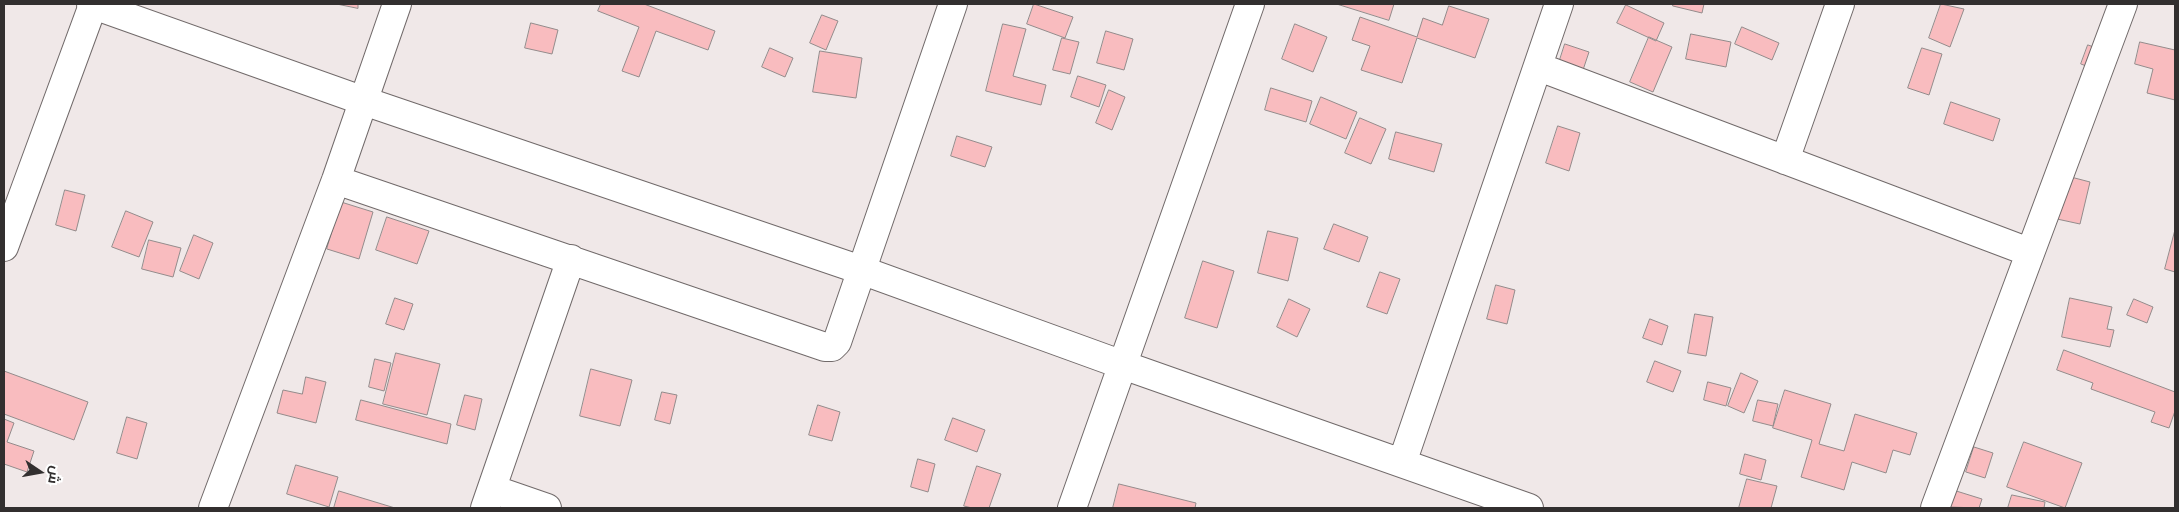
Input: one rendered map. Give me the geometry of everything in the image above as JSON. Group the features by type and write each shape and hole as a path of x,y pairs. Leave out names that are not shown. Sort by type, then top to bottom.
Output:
{"street":[{"path":"4,247 92,4 364,101 861,270 1123,365 1529,508"},
{"path":"213,508 336,180 397,4"},
{"path":"336,180 825,347 832,347 837,342 953,4"},
{"path":"1072,508 1250,4"},
{"path":"1402,463 1559,4"},
{"path":"1785,160 1840,4"},
{"path":"1935,508 2123,4"},
{"path":"1539,67 2029,252"},
{"path":"547,508 489,499 571,259"}],"building":[{"path":"337,4 358,4 358,8"},
{"path":"601,4 644,4 715,31 708,50 656,31 639,77 622,71 639,27 598,11"},
{"path":"1034,4 1073,17 1065,38 1027,24"},
{"path":"1337,4 1394,4 1389,20"},
{"path":"1673,4 1704,4 1702,13 1673,6"},
{"path":"1941,4 1964,9 1950,47 1929,38"},
{"path":"1626,5 1664,23 1656,41 1617,23"},
{"path":"1449,6 1489,19 1475,58 1417,38 1402,83 1361,70 1370,46 1352,40 1360,17 1417,37 1423,18 1442,25"},
{"path":"822,15 838,21 826,50 810,43"},
{"path":"531,23 558,30 552,54 525,48"},
{"path":"1003,24 1026,29 1013,76 1046,85 1041,105 986,91"},
{"path":"1295,24 1327,37 1313,72 1282,59"},
{"path":"1742,27 1779,43 1772,60 1735,44"},
{"path":"1106,31 1133,39 1124,70 1097,63"},
{"path":"1691,34 1731,42 1726,67 1686,59"},
{"path":"1649,37 1672,47 1653,92 1630,82"},
{"path":"1062,38 1079,42 1070,74 1053,70"},
{"path":"2140,42 2175,50 2175,100 2147,93 2153,69 2135,64"},
{"path":"1565,44 1589,52 1582,73 1558,66"},
{"path":"2088,45 2116,55 2109,75 2081,64"},
{"path":"770,48 793,58 785,77 762,67"},
{"path":"1922,48 1942,54 1929,95 1908,88"},
{"path":"820,51 862,58 856,98 813,92"},
{"path":"1078,76 1106,85 1099,107 1071,97"},
{"path":"1271,88 1312,101 1306,122 1265,110"},
{"path":"1109,90 1125,97 1112,130 1096,123"},
{"path":"1321,97 1357,112 1346,139 1310,124"},
{"path":"1951,102 2000,119 1993,141 1944,124"},
{"path":"1360,118 1386,129 1371,164 1345,153"},
{"path":"1558,126 1580,133 1569,171 1546,163"},
{"path":"1396,132 1442,144 1434,172 1389,159"},
{"path":"957,136 992,147 985,167 951,156"},
{"path":"2067,176 2090,182 2080,224 2057,219"},
{"path":"65,190 85,195 76,231 56,225"},
{"path":"341,202 373,212 359,259 327,249"},
{"path":"126,211 153,222 139,257 112,247"},
{"path":"387,217 429,231 417,264 376,250"},
{"path":"1334,224 1368,237 1359,262 1324,249"},
{"path":"2175,230 2175,272 2165,269"},
{"path":"1268,231 1298,238 1288,281 1258,273"},
{"path":"194,235 213,243 199,279 180,271"},
{"path":"149,240 181,248 173,277 142,269"},
{"path":"1203,261 1234,271 1217,328 1185,318"},
{"path":"1380,272 1400,279 1387,314 1367,307"},
{"path":"1496,285 1515,290 1507,324 1487,319"},
{"path":"395,298 413,304 404,330 386,324"},
{"path":"2070,298 2112,307 2107,329 2114,330 2110,347 2062,337"},
{"path":"1289,299 1310,309 1297,337 1277,327"},
{"path":"2134,299 2153,307 2147,323 2127,315"},
{"path":"1695,314 1713,317 1706,356 1688,353"},
{"path":"1650,319 1668,326 1662,345 1643,338"},
{"path":"2064,350 2175,392 2175,411 2169,428 2151,422 2155,412 2091,389 2093,383 2057,370"},
{"path":"396,353 440,364 427,415 383,404"},
{"path":"375,359 391,363 384,391 369,387"},
{"path":"1655,361 1681,371 1673,392 1647,382"},
{"path":"591,369 632,380 620,426 580,416"},
{"path":"4,371 88,402 74,440 4,414"},
{"path":"1741,373 1758,381 1744,413 1728,406"},
{"path":"306,377 326,382 316,423 277,413 283,390 302,394"},
{"path":"1708,382 1731,388 1726,406 1704,400"},
{"path":"1785,390 1831,404 1819,444 1844,451 1855,414 1917,433 1910,455 1893,450 1886,473 1852,462 1844,490 1801,477 1812,440 1773,428"},
{"path":"662,392 677,395 670,424 655,420"},
{"path":"465,395 482,399 475,430 457,425"},
{"path":"361,400 451,424 447,444 356,420"},
{"path":"1758,400 1778,404 1773,426 1753,421"},
{"path":"818,405 840,412 832,441 809,435"},
{"path":"127,417 147,423 137,459 117,453"},
{"path":"953,418 985,430 977,452 945,440"},
{"path":"4,419 14,423 7,442 34,451 27,472 4,464"},
{"path":"2024,442 2082,463 2065,508 2007,487"},
{"path":"1974,447 1993,453 1985,478 1966,472"},
{"path":"1745,454 1766,460 1761,480 1740,474"},
{"path":"918,459 935,464 928,492 911,487"},
{"path":"296,465 338,477 329,507 287,494"},
{"path":"977,466 1001,474 989,508 964,506"},
{"path":"1747,479 1777,486 1771,508 1739,508"},
{"path":"1119,484 1196,503 1195,508 1113,508"},
{"path":"1953,490 1982,499 1979,508 1948,507"},
{"path":"339,491 395,508 334,508"},
{"path":"2012,495 2045,502 2044,508 2008,508"}]}
